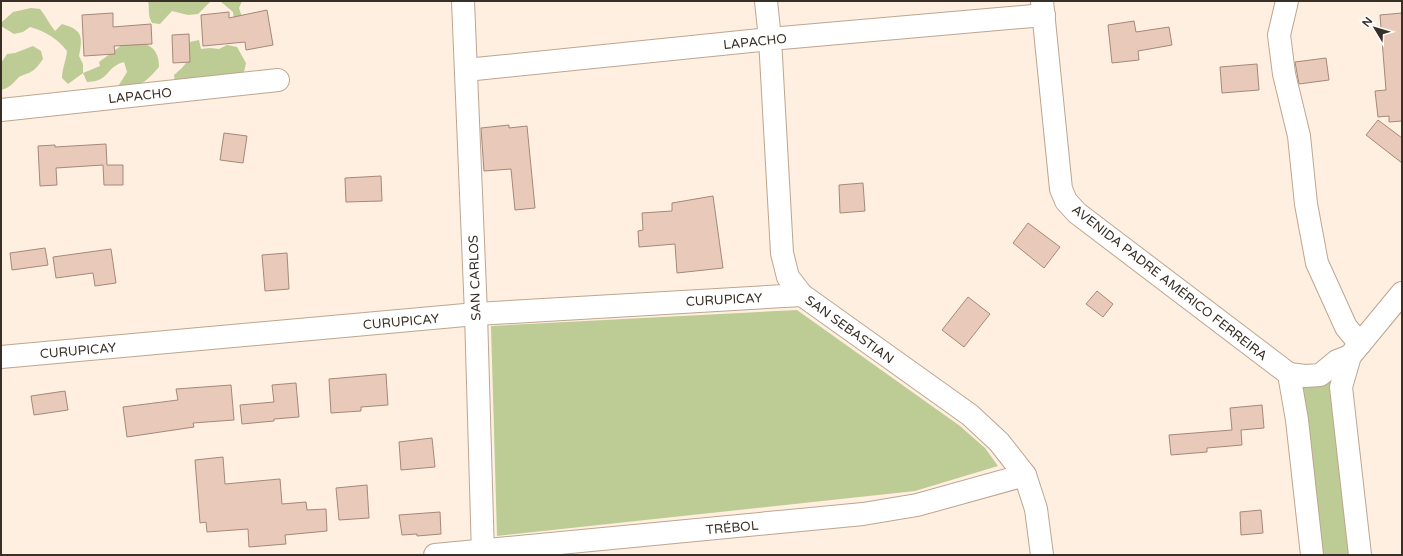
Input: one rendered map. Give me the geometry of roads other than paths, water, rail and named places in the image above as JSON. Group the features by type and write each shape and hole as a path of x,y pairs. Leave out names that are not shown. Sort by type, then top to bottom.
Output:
{"street":[{"name":"SAN CARLOS","path":"463,1 476,314 483,553"},
{"name":"SAN SEBASTIAN","path":"766,1 770,39 782,253 788,277 802,295 970,415 999,442 1025,475 1036,509 1042,555"},
{"path":"1287,1 1280,35 1284,74 1299,136 1306,204 1317,263 1355,350"},
{"name":"LAPACHO","path":"466,70 770,39 1043,8"},
{"name":"AVENIDA PADRE AMÉRICO FERREIRA","path":"1043,8 1061,189 1066,201 1077,213 1289,374"},
{"name":"LAPACHO","path":"1,110 278,80"},
{"path":"1360,555 1340,387 1355,350 1402,293"},
{"name":"CURUPICAY","path":"1,357 476,314 802,295"},
{"path":"1312,555 1298,420 1289,374 1305,376 1320,375 1337,361 1355,350"},
{"name":"TRÉBOL","path":"435,555 483,553 863,514 917,505 1025,475"}]}
